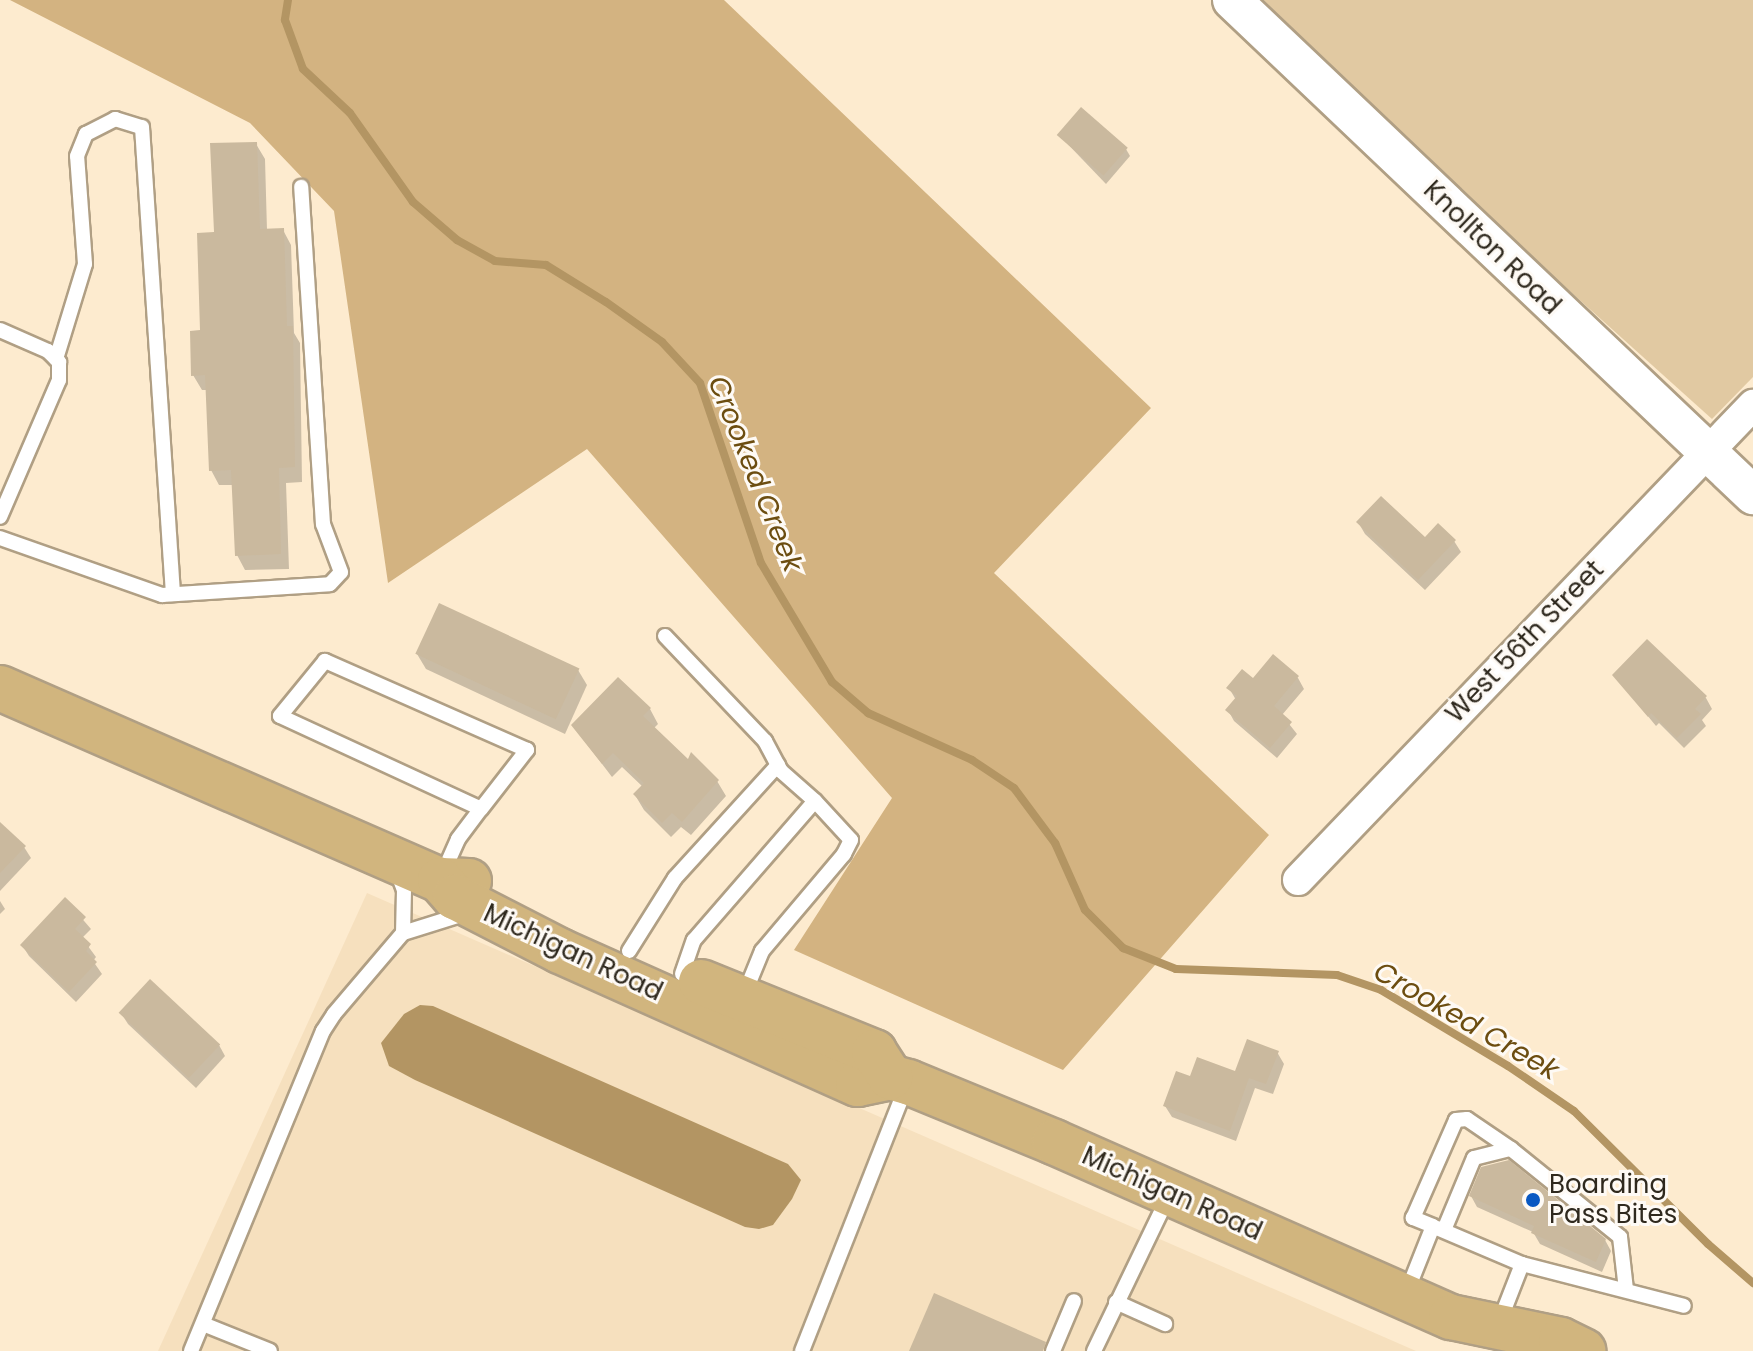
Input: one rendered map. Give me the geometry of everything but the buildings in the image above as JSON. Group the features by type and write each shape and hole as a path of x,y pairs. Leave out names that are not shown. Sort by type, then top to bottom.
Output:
{"main road":[{"name":"Michigan Road","path":"0,688 394,861 440,880 467,880 682,974 874,1052 899,1080 1170,1193 1497,1339 1561,1340 1584,1351"},
{"name":"Michigan Road","path":"440,880 455,897 560,951 858,1084 899,1080"}],"street":[{"name":"Knollton Road","path":"1232,0 1753,495"},
{"name":"West 56th Street","path":"1298,880 1753,405"}],"lane":[{"path":"0,517 4,494 59,380 56,359 85,264 77,156 86,134 115,119 142,127 173,594"},
{"path":"0,538 162,595 330,584 341,572 323,524 301,187"},
{"path":"0,330 48,351 56,359"},
{"path":"665,636 765,741 778,765 851,840 844,854 762,951 742,999"},
{"path":"440,880 458,839 527,750 325,661 280,716 481,809"},
{"path":"629,951 675,878 778,765"},
{"path":"682,974 694,940 815,801"},
{"path":"394,861 404,890 403,933"},
{"path":"191,1351 323,1031 350,991 403,933 480,909"},
{"path":"802,1351 899,1080"},
{"path":"1626,1290 1620,1237 1511,1149 1467,1119 1456,1120 1413,1218 1522,1264 1684,1306"},
{"path":"1404,1297 1474,1158 1511,1149"},
{"path":"1094,1351 1170,1193"},
{"path":"1497,1339 1522,1264"},
{"path":"1053,1351 1074,1301"},
{"path":"1116,1302 1165,1324"},
{"path":"203,1324 270,1351"}],"shaded area":[{"path":"10,0 724,0 1151,408 994,573 1269,835 1063,1070 794,950 892,798 587,449 388,583 334,211 250,123"},
{"path":"1246,0 1753,0 1753,377 1712,419"},
{"path":"367,893 1416,1351 158,1351"},
{"path":"420,1005 433,1006 788,1164 801,1180 792,1199 773,1225 759,1229 745,1227 415,1080 389,1066 381,1043 404,1014"}],"waterway":[{"name":"Crooked Creek","path":"288,0 285,20 303,69 350,113 413,202 457,240 495,261 546,265 606,302 662,342 700,383 761,563 832,682 868,713 972,760 1014,788 1055,843 1085,910 1123,948 1176,969 1337,975 1381,990 1508,1066 1574,1111 1708,1244 1753,1283"}],"place":[{"name":"Boarding Pass Bites","path":"1533,1200"}]}
